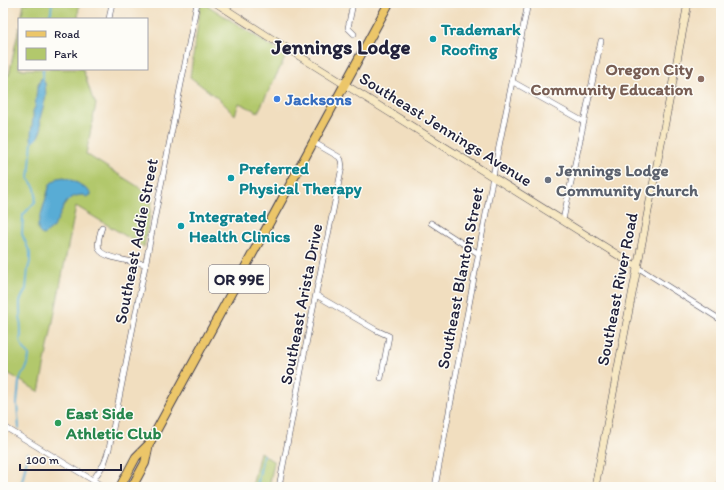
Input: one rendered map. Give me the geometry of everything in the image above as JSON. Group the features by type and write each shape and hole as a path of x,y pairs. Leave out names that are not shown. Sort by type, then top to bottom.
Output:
{"main road":[{"name":"OR 99E","path":"120,487 136,457 149,444 389,3"},
{"name":"OR 99E","path":"132,487 145,463 149,444"}],"street":[{"path":"109,18 112,3"},
{"name":"Southeast Addie Street","path":"93,480 107,458 196,3"},
{"name":"Southeast Jennings Avenue","path":"216,3 721,320"},
{"path":"353,3 348,28 354,34"},
{"name":"Southeast Blanton Street","path":"435,487 493,176 528,3"},
{"name":"Southeast River Road","path":"595,487 688,3"},
{"path":"563,220 601,41"},
{"path":"513,82 584,122"},
{"name":"Southeast Arista Drive","path":"279,487 342,164 339,157 313,142"},
{"path":"431,223 479,254"},
{"path":"102,227 98,247 102,253 108,257 146,264"},
{"path":"316,295 389,336 381,378"},
{"path":"3,426 104,487"},
{"path":"719,487 721,476"}],"green space":[{"path":"24,3 79,3 78,18 21,18"},
{"path":"201,3 204,3 286,56 258,112 239,103 235,115 220,100 190,77"},
{"path":"18,32 18,70 83,70 92,97 96,104 86,154 153,196 144,247 76,206 39,392 3,370 3,71 9,75"},
{"path":"260,452 274,462 269,487 252,487"}],"water":[{"path":"41,78 45,83 46,96 40,119 41,130 37,139 32,143 31,136 33,111 35,107 37,88"},
{"path":"64,177 82,186 91,193 91,195 86,197 84,195 71,198 64,206 57,222 50,231 43,235 39,231 38,225 50,184 58,178"}],"waterway":[{"path":"48,18 52,3"},
{"path":"43,70 43,80"},
{"path":"19,428 17,404 19,382 28,364 29,355 22,346 20,340 20,301 26,289 30,262 30,253 22,234 23,215 35,202 36,195 35,188 29,179 32,141"},
{"path":"21,487 28,453"},
{"path":"257,487 263,455"}],"place":[{"name":"Trademark Roofing","path":"433,39"},
{"name":"Oregon City Community Education","path":"701,79"},
{"name":"Jacksons","path":"277,99"},
{"name":"Preferred Physical Therapy","path":"231,178"},
{"name":"Jennings Lodge Community Church","path":"548,180"},
{"name":"Integrated Health Clinics","path":"181,226"},
{"name":"East Side Athletic Club","path":"58,423"}],"district":[{"name":"Jennings Lodge","path":"341,47"}]}
